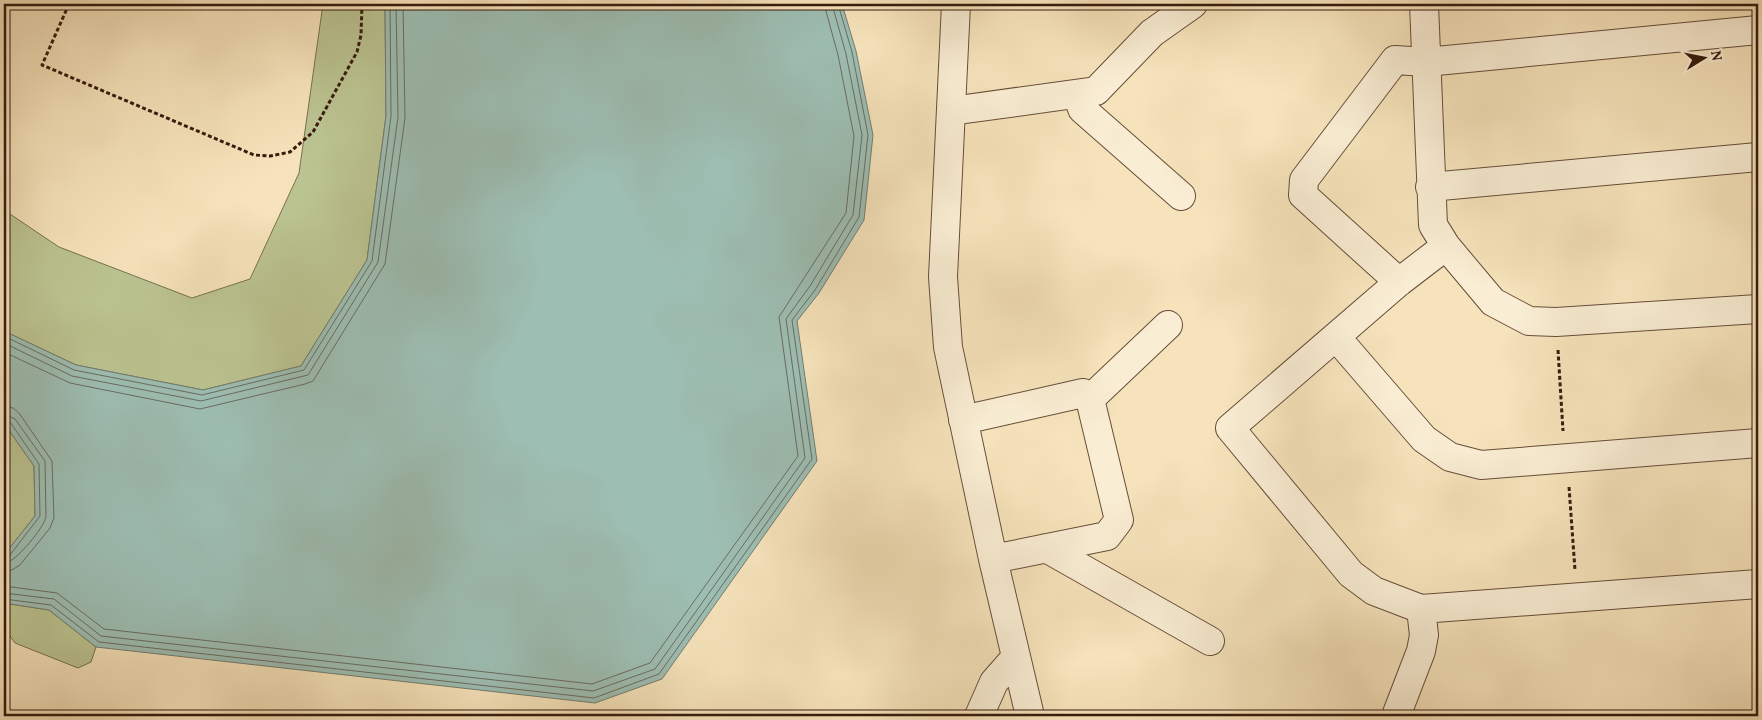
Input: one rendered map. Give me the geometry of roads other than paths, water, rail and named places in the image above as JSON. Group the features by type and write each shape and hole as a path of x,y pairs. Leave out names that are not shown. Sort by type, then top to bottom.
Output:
{"street":[{"path":"956,4 943,277 948,346 993,559 1030,716"},
{"path":"951,111 1078,95 1096,91 1152,33 1194,4"},
{"path":"1424,4 1433,225 1446,246 1493,302 1529,321 1556,322 1758,309"},
{"path":"1399,282 1303,195 1304,180 1395,60 1426,62 1758,30"},
{"path":"1078,95 1082,109 1181,196"},
{"path":"1430,188 1758,157"},
{"path":"1446,246 1399,282 1230,428 1351,574 1374,591 1421,609 1758,584"},
{"path":"1090,399 1168,324"},
{"path":"1336,337 1424,439 1450,457 1481,465 1758,443"},
{"path":"963,420 1083,393 1090,399 1120,520 1107,536 993,559"},
{"path":"1046,548 1210,641"},
{"path":"1396,716 1421,651 1424,635 1421,609"},
{"path":"979,716 994,682 1016,657"}],"water":[{"path":"385,4 842,4 856,51 873,135 864,220 819,293 797,321 817,461 662,679 595,703 96,647 49,610 4,603 4,555 35,516 34,466 4,423 4,331 76,365 203,390 301,366 367,260 386,116"}]}
